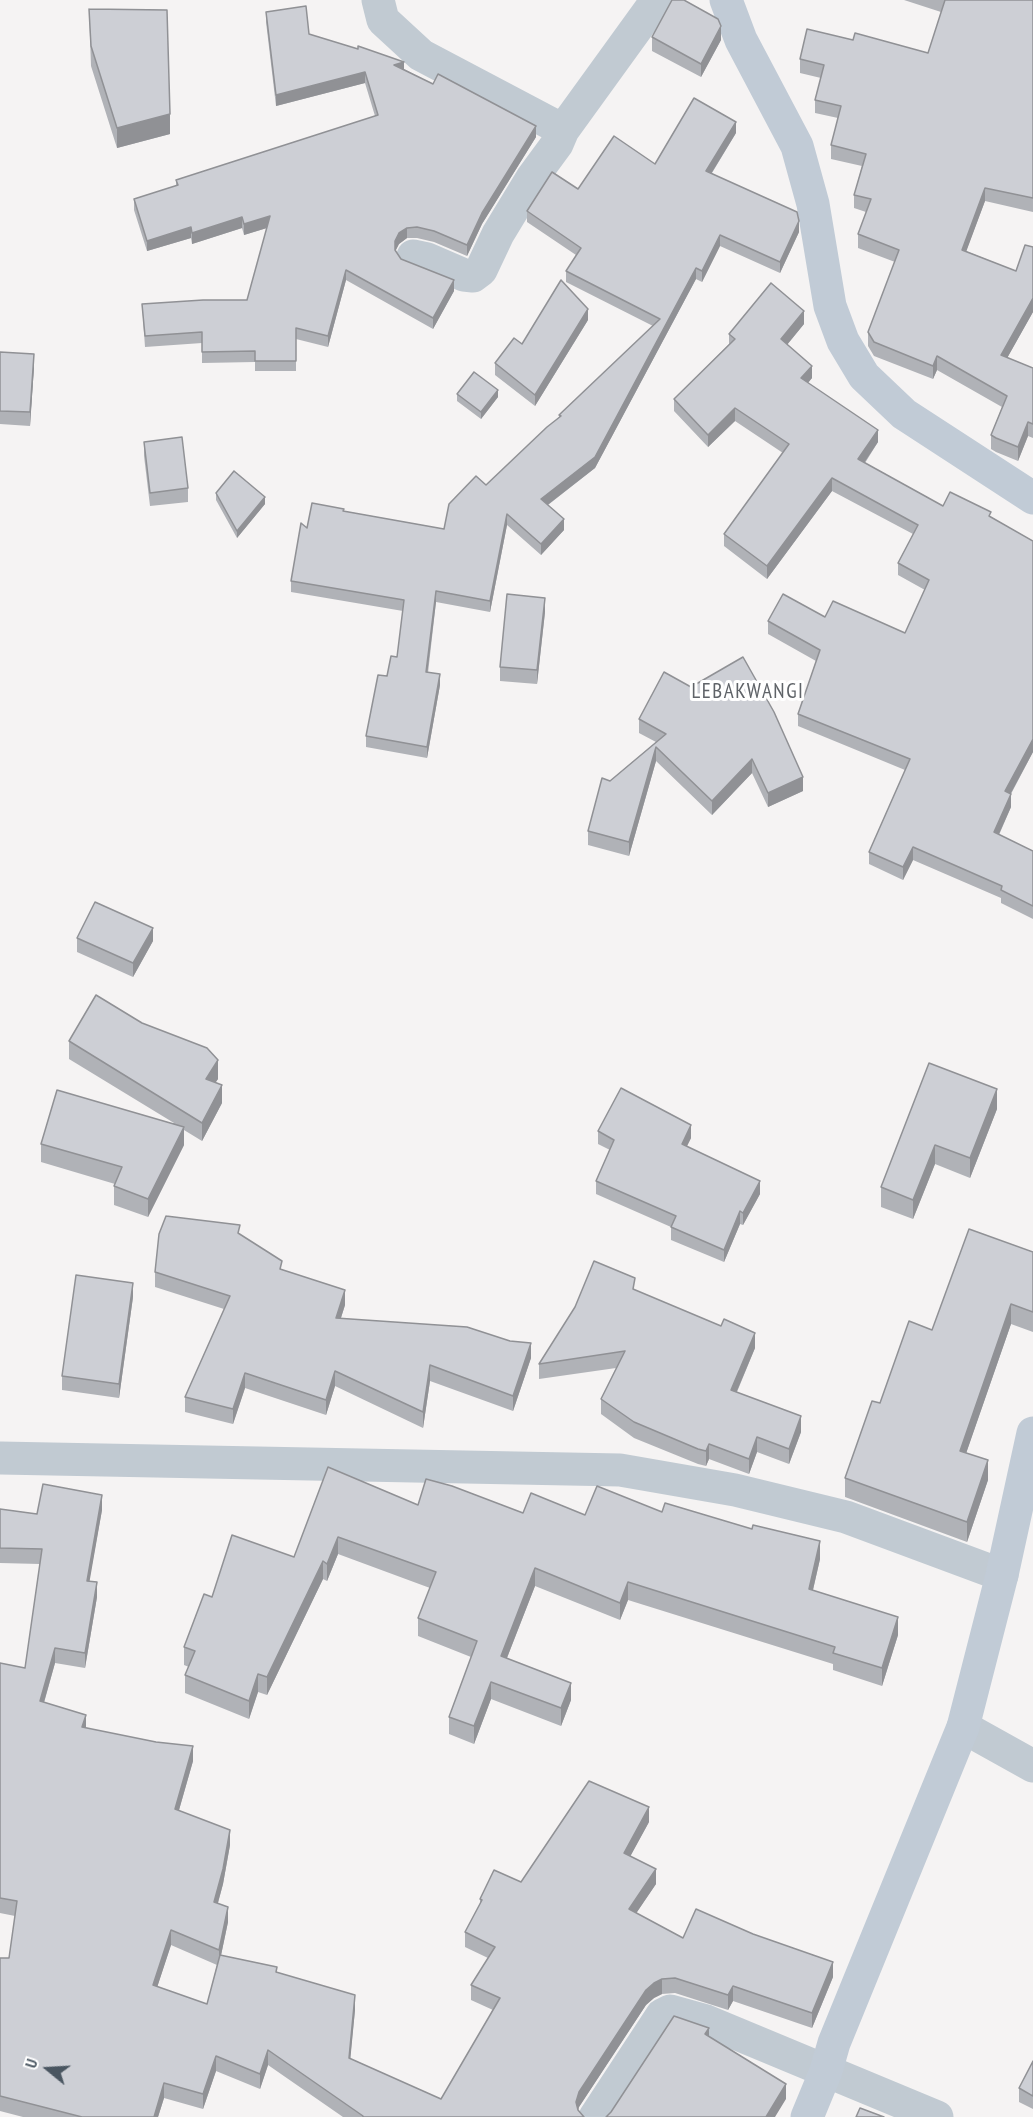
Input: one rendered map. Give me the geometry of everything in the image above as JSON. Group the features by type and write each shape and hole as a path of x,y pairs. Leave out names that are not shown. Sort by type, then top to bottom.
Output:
{"street":[{"path":"378,0 383,20 421,55 563,130"},
{"path":"413,256 428,259 473,276 481,270 498,234 532,178 557,144 563,130 657,0"},
{"path":"726,0 741,40 797,146 813,204 830,306 843,341 864,376 904,414 1033,498"},
{"path":"807,2117 826,2071 834,2043 1000,1748 1002,1575 1033,1433"},
{"path":"0,1458 620,1470 735,1490 846,1516 1002,1575"},
{"path":"595,2117 665,2012 670,2011 706,2021 936,2117"}],"building":[{"path":"672,0 684,0 718,19 721,26 701,64 652,37"},
{"path":"945,0 1033,0 1033,198 985,188 962,250 1016,271 1025,245 1033,247 1033,298 1001,355 1033,368 1033,424 1028,422 1018,447 991,435 1007,396 937,356 933,366 874,342 868,332 899,250 858,234 871,199 854,195 866,154 831,145 841,106 815,100 824,65 800,59 807,29 853,40 855,33 928,53"},
{"path":"306,6 309,34 358,49 358,46 404,62 394,65 433,84 438,74 536,126 482,213 467,245 434,231 417,227 407,228 399,233 395,241 395,250 401,259 454,280 433,318 346,270 328,336 296,328 296,361 255,361 255,351 202,352 202,332 145,336 142,304 247,300 270,216 244,224 242,217 192,233 191,227 147,241 134,199 178,185 176,180 378,115 365,72 276,95 266,12"},
{"path":"89,9 167,10 170,114 117,128 91,46"},
{"path":"694,98 736,122 706,171 797,212 799,221 780,262 720,235 702,271 696,268 595,457 541,499 564,519 541,544 507,514 490,601 436,591 426,672 440,674 427,747 366,736 378,675 387,676 391,656 397,657 404,600 291,581 301,523 307,528 312,503 344,509 343,511 444,529 449,504 476,476 486,485 561,416 559,415 660,319 566,271 581,248 527,211 552,172 578,189 614,136 655,164"},
{"path":"561,280 588,309 535,395 495,363 514,338 522,344"},
{"path":"771,283 804,311 781,339 812,366 801,378 878,430 858,459 943,506 950,492 991,512 989,516 1033,541 1033,739 1005,791 1011,794 994,832 1033,851 1033,906 1001,890 1002,886 913,847 903,867 869,852 910,759 798,714 820,650 768,621 783,594 825,617 833,601 905,633 929,580 898,563 918,525 832,478 767,566 724,534 789,444 735,408 708,435 674,399 735,339 729,334"},
{"path":"0,352 34,354 30,412 0,411"},
{"path":"474,372 498,390 481,412 457,394"},
{"path":"182,437 188,488 150,493 144,442"},
{"path":"234,471 265,497 237,531 216,493"},
{"path":"507,594 545,598 537,670 500,667"},
{"path":"743,657 774,712 803,777 768,793 752,759 712,801 656,747 629,842 588,831 602,778 610,781 666,734 639,719 664,672 691,687"},
{"path":"95,902 153,928 133,963 77,938"},
{"path":"96,995 142,1023 207,1048 218,1060 206,1079 222,1085 202,1123 69,1041"},
{"path":"929,1063 997,1089 970,1158 935,1145 913,1200 881,1187"},
{"path":"621,1088 691,1125 682,1144 760,1181 743,1213 740,1211 724,1250 671,1227 676,1216 596,1181 614,1140 598,1131"},
{"path":"57,1090 184,1127 148,1199 114,1186 122,1167 41,1144"},
{"path":"166,1216 240,1225 238,1233 282,1261 280,1269 345,1290 336,1318 467,1327 510,1341 531,1343 513,1396 430,1365 423,1412 335,1371 326,1400 245,1373 233,1409 185,1397 230,1296 155,1272 159,1234"},
{"path":"969,1229 1033,1252 1033,1312 1011,1304 960,1451 988,1460 967,1522 845,1478 872,1401 880,1403 909,1321 932,1330"},
{"path":"594,1261 635,1278 633,1289 721,1326 724,1319 755,1333 731,1390 801,1416 789,1449 757,1437 749,1459 709,1444 706,1451 698,1449 634,1422 601,1399 625,1351 539,1364 575,1307"},
{"path":"76,1275 133,1283 119,1384 62,1376"},
{"path":"328,1467 418,1505 426,1479 452,1486 523,1513 531,1493 585,1515 597,1486 662,1512 665,1503 752,1529 753,1525 820,1541 809,1589 898,1617 882,1668 833,1653 835,1647 628,1582 620,1603 535,1568 501,1656 571,1683 561,1708 491,1682 474,1726 449,1717 477,1641 418,1618 436,1572 338,1537 327,1564 323,1561 267,1677 258,1674 249,1701 185,1675 195,1651 184,1647 204,1594 212,1597 232,1535 294,1557"},
{"path":"43,1484 102,1495 87,1581 97,1582 85,1653 55,1648 40,1701 86,1715 82,1727 156,1742 193,1746 175,1809 230,1830 214,1902 228,1907 219,1950 171,1930 153,1985 207,2004 220,1955 277,1967 276,1972 355,1995 349,2058 441,2099 500,1998 471,1985 495,1947 465,1932 482,1900 480,1899 494,1870 521,1882 589,1781 649,1807 624,1853 656,1869 629,1909 683,1938 696,1909 753,1934 833,1962 812,2013 733,1986 728,1995 675,1978 662,1979 646,1990 579,2092 576,2102 578,2110 584,2117 363,2117 268,2050 260,2074 216,2056 203,2094 164,2083 154,2117 82,2117 0,2096 0,1958 9,1958 17,1901 0,1898 0,1663 25,1668 42,1549 0,1548 0,1509 37,1514"},
{"path":"674,2016 709,2028 705,2034 786,2084 766,2117 606,2117"},
{"path":"1033,2061 1033,2096 1019,2088"},
{"path":"860,2108 884,2117 856,2117"}],"district":[{"name":"LEBAKWANGI","path":"748,692"}]}
